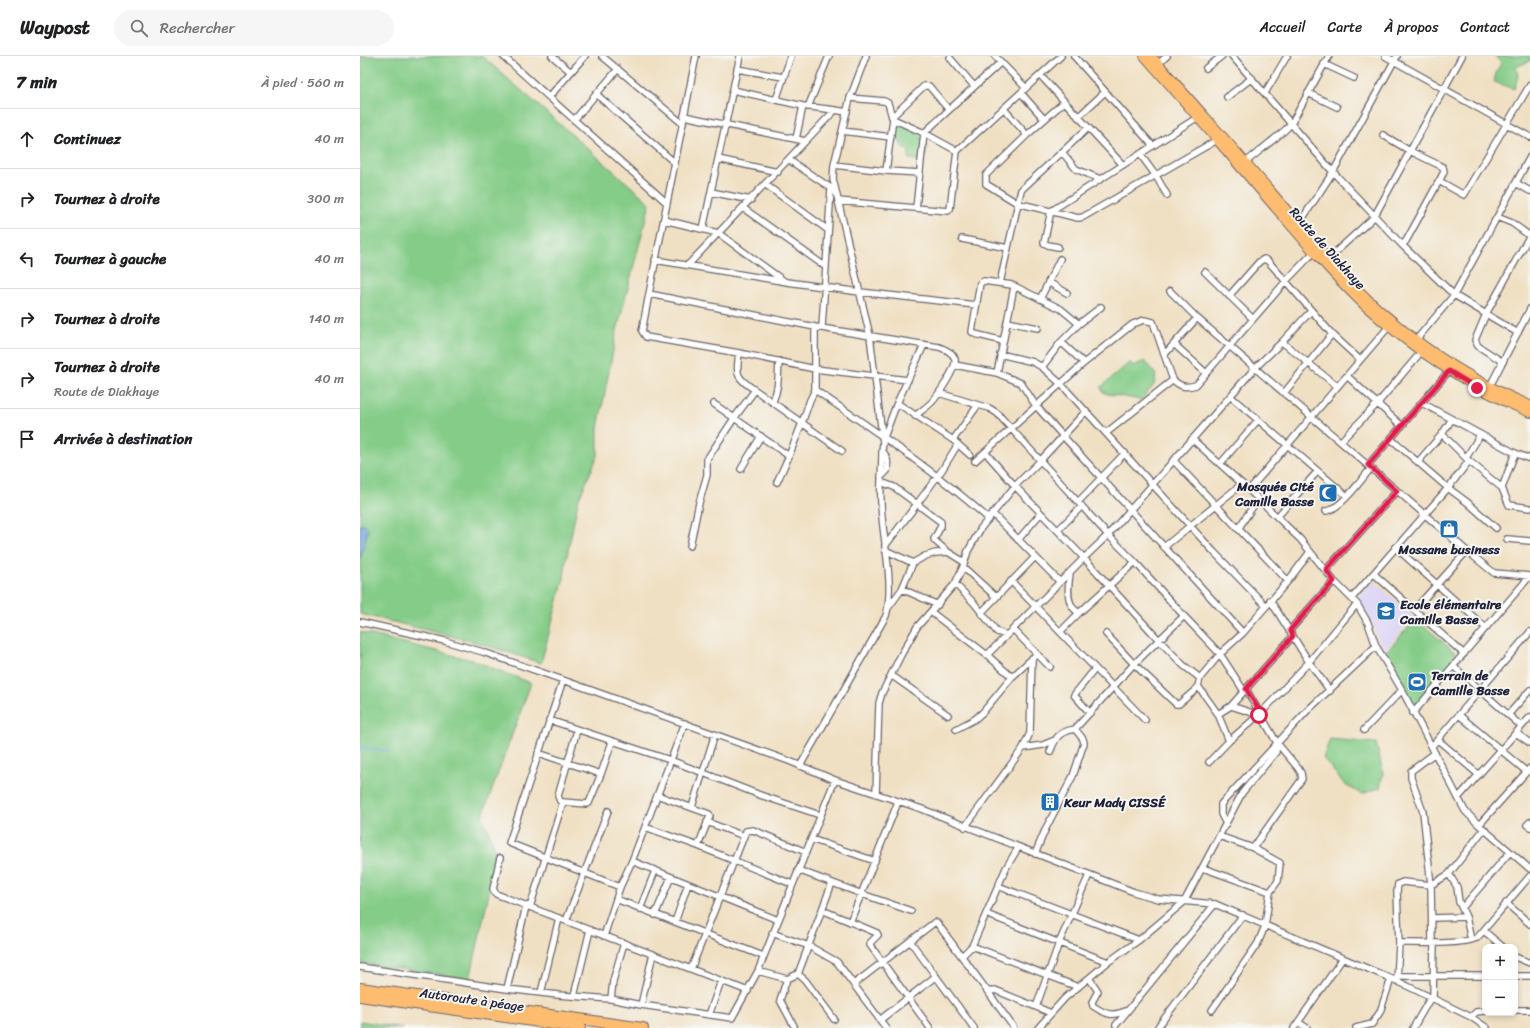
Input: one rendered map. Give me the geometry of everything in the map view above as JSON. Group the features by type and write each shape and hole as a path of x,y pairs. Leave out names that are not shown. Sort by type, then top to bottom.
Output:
{"highway":[{"path":"360,988 643,1028"},
{"name":"Autoroute à péage","path":"360,996 580,1028"}],"main road":[{"name":"Route de Diakhaye","path":"1144,56 1217,140 1297,227 1330,258 1391,324 1421,352 1449,371 1505,402 1530,413"},
{"name":"Route de Diakhaye","path":"1152,56 1246,162 1297,227 1314,252 1363,304 1453,366 1530,405"}],"street":[{"path":"502,56 667,203"},
{"path":"552,56 571,72"},
{"path":"549,97 585,56"},
{"path":"602,56 683,124"},
{"path":"696,56 642,330 646,337 739,353 815,369 908,380"},
{"path":"703,229 740,56"},
{"path":"776,100 791,56"},
{"path":"796,139 805,107 828,56"},
{"path":"822,328 834,164 850,98 866,56"},
{"path":"995,56 1026,88"},
{"path":"838,201 945,211 950,209 957,151 1060,56"},
{"path":"1074,56 1153,146"},
{"path":"1159,63 1167,56"},
{"path":"1206,68 1222,56"},
{"path":"1232,56 1333,172 1402,246 1454,295 1518,333"},
{"path":"1265,93 1287,56"},
{"path":"1246,162 1291,124 1329,56"},
{"path":"1385,56 1395,59 1444,89 1530,137"},
{"path":"1330,258 1374,217 1461,58 1455,56"},
{"path":"950,58 974,86"},
{"path":"1297,227 1333,172 1395,59"},
{"path":"916,208 924,133 1001,62"},
{"path":"1324,64 1354,78"},
{"path":"574,120 618,69"},
{"path":"737,69 783,77"},
{"path":"1040,75 1123,165"},
{"path":"1227,97 1252,78"},
{"path":"892,118 926,85 929,86 949,110"},
{"path":"1439,181 1464,195 1507,124 1528,94 1530,85"},
{"path":"733,90 805,107 847,112"},
{"path":"1078,117 1105,92"},
{"path":"1021,93 1044,119"},
{"path":"1308,93 1337,107"},
{"path":"596,94 675,163"},
{"path":"850,98 884,100 888,103 892,118 886,171"},
{"path":"1064,102 1044,119 986,175 986,184 1017,203 1078,218 1083,217 1217,140"},
{"path":"1004,109 1027,135"},
{"path":"688,265 766,185 835,110"},
{"path":"684,116 805,141"},
{"path":"1058,247 1044,243 1051,212 1198,117"},
{"path":"892,118 957,151"},
{"path":"1000,283 1021,190 1088,128"},
{"path":"842,131 891,137"},
{"path":"1384,135 1410,151 1443,167 1444,172 1402,246"},
{"path":"1062,152 1076,169 1100,179"},
{"path":"1140,154 1156,176 1167,195"},
{"path":"1416,340 1454,295 1530,157"},
{"path":"718,159 778,172"},
{"path":"789,160 833,190 838,201 870,336 883,436 882,451 886,454 888,466 886,474 881,480 881,503 887,570 888,608 886,616 800,766"},
{"path":"834,164 886,171 920,173"},
{"path":"1516,183 1530,191"},
{"path":"766,185 828,230"},
{"path":"711,192 751,200"},
{"path":"743,208 826,267"},
{"path":"1497,217 1512,223 1530,236 1486,314 1475,340 1478,346 1503,362"},
{"path":"664,220 718,233 787,282"},
{"path":"962,239 1008,248"},
{"path":"975,461 1084,363 1133,324 1144,320 1153,322 1173,380 1179,385 1189,387 1196,385 1286,281 1314,252"},
{"path":"1040,299 1060,259"},
{"path":"655,260 787,282 976,305"},
{"path":"1229,296 1259,262 1264,260 1268,261 1332,334 1360,360"},
{"path":"1205,272 1253,319"},
{"path":"1003,341 972,332 981,281 1012,285 1061,309 1079,324"},
{"path":"1048,282 1067,293"},
{"path":"997,373 1014,287"},
{"path":"1170,291 1197,318 1341,441 1466,551 1494,573 1530,576"},
{"path":"649,294 815,328 939,347 948,350 953,355 955,366 932,402 915,416"},
{"path":"1042,367 1061,342 1079,324 1101,307"},
{"path":"1490,386 1530,309"},
{"path":"988,655 1108,535 1255,368 1311,311"},
{"path":"1165,354 1197,318"},
{"path":"1007,322 1038,328"},
{"path":"1249,490 1391,324"},
{"path":"777,482 815,390 815,328"},
{"path":"1284,393 1310,363 1332,334"},
{"path":"1061,342 1084,363"},
{"path":"1282,342 1337,386"},
{"path":"1174,344 1206,373"},
{"path":"883,436 924,345"},
{"path":"1341,441 1377,404 1421,352"},
{"path":"739,353 737,370 738,376 743,382 773,401 842,451"},
{"path":"1000,354 1023,359 1042,367 1061,384 1266,606"},
{"path":"773,401 777,392 779,361"},
{"path":"955,366 997,373 1021,383 1036,406 1062,436 1243,632"},
{"path":"1326,511 1333,509 1347,496 1391,439 1449,371"},
{"path":"1347,376 1402,426"},
{"path":"1106,433 1173,380"},
{"path":"690,546 699,503 707,475 707,459 734,417 755,390"},
{"path":"815,390 883,436 991,516 1018,540 1060,582"},
{"path":"939,393 990,408 997,413 1040,461 1081,503 1108,535 1220,654 1245,690 1276,743 1298,768 1302,779 1253,848"},
{"path":"1230,396 1317,472 1347,496"},
{"path":"897,403 956,442 970,455"},
{"path":"1422,403 1515,454 1530,459"},
{"path":"714,404 789,456"},
{"path":"885,548 938,476 978,405"},
{"path":"876,794 879,703 891,675 917,627 955,584 968,551 981,528 1015,486 1086,411"},
{"path":"1418,462 1442,434 1452,419"},
{"path":"1220,464 1258,420"},
{"path":"1442,434 1467,460 1502,488 1511,506 1530,508"},
{"path":"1352,598 1448,488 1467,460 1480,435"},
{"path":"741,469 761,436"},
{"path":"1192,439 1249,490 1300,539 1334,581 1357,604 1368,623 1376,646 1402,690 1465,811 1481,827 1530,869"},
{"path":"1391,439 1496,528"},
{"path":"985,452 1159,640 1183,665 1200,678"},
{"path":"1058,530 1101,478 1125,453"},
{"path":"1502,488 1515,454"},
{"path":"1173,460 1288,581"},
{"path":"1277,517 1317,472"},
{"path":"881,480 894,487 941,522 941,526 934,541 963,565 996,596"},
{"path":"1164,547 1242,484"},
{"path":"1326,570 1397,491"},
{"path":"1238,529 1258,499"},
{"path":"1018,540 1041,513"},
{"path":"1507,539 1530,541"},
{"path":"885,548 913,563"},
{"path":"1395,548 1486,628"},
{"path":"1414,610 1466,551"},
{"path":"888,608 902,589 913,563 925,556 948,552"},
{"path":"1106,634 1134,664 1178,704 1194,691 1198,686 1200,678 1220,654 1243,632 1266,606 1288,581 1310,552"},
{"path":"981,612 1035,557"},
{"path":"1061,630 1135,562"},
{"path":"1070,572 1068,588 1070,600 1072,606 1080,613"},
{"path":"1374,574 1464,654"},
{"path":"1413,713 1530,576"},
{"path":"1011,581 1061,630 1145,720"},
{"path":"1290,630 1334,581"},
{"path":"955,584 974,602 997,632 1007,635"},
{"path":"902,589 938,605"},
{"path":"1270,600 1309,662 1330,690"},
{"path":"1209,762 1229,741 1260,714 1309,662 1357,604"},
{"path":"931,612 988,655 1012,677"},
{"path":"1050,752 1055,740 1062,731 1075,729 1134,664 1184,616"},
{"path":"360,622 445,641 483,652 685,723 835,780 965,826 1018,848 1134,892 1158,899 1215,904 1395,979 1470,1017 1487,1028"},
{"path":"1013,629 1035,656 1050,668"},
{"path":"1432,746 1530,632"},
{"path":"1218,714 1231,706 1293,636"},
{"path":"1226,824 1221,814 1221,804 1307,711 1376,646"},
{"path":"956,729 983,712 1012,677 1035,656"},
{"path":"965,826 1023,748 1030,733 1035,656"},
{"path":"1453,666 1521,726"},
{"path":"1090,713 1074,695 1096,669"},
{"path":"891,675 948,714"},
{"path":"563,680 509,840 511,844 620,887"},
{"path":"1198,686 1218,714 1229,741"},
{"path":"1364,730 1402,690"},
{"path":"1508,715 1529,693"},
{"path":"1231,706 1260,714"},
{"path":"1356,1028 1360,1026 1371,1026 1380,1012 1395,979 1399,943 1398,884 1403,882 1431,885 1449,874 1481,827 1528,770 1500,750 1459,715"},
{"path":"1458,798 1530,717"},
{"path":"549,720 670,760 760,795 820,815"},
{"path":"604,936 620,887 632,861 685,723"},
{"path":"1035,854 1046,828 1073,776 1082,749 1084,741 1075,729"},
{"path":"577,730 558,796 560,801 589,803 612,742"},
{"path":"1516,733 1530,743"},
{"path":"692,806 715,734"},
{"path":"1023,748 1043,745 1055,740"},
{"path":"1438,740 1479,775"},
{"path":"1038,1028 1078,987 1108,962 1139,940 1184,902 1242,793 1276,752 1276,743"},
{"path":"538,753 600,774"},
{"path":"1413,1028 1432,997 1433,943 1431,885 1423,812 1411,778 1411,771 1435,753"},
{"path":"360,967 508,989 611,999 641,1005 732,1018 758,971 772,933 835,780"},
{"path":"657,795 692,806 709,814 710,816 698,846"},
{"path":"508,989 528,907 546,858 563,802"},
{"path":"850,922 898,802"},
{"path":"566,921 608,811"},
{"path":"707,822 744,836"},
{"path":"1530,822 1527,825 1530,827"},
{"path":"645,827 698,846 792,884"},
{"path":"691,969 746,831 753,830 806,852"},
{"path":"1212,1010 1258,943 1265,926 1270,892 1278,881 1280,863 1253,848 1219,836"},
{"path":"811,839 875,861"},
{"path":"962,956 972,946 1006,868 1018,848"},
{"path":"1462,908 1510,852"},
{"path":"500,858 493,889 494,892 528,907 748,991"},
{"path":"632,861 720,898 778,920"},
{"path":"1203,868 1270,892"},
{"path":"798,870 911,911"},
{"path":"640,909 655,871"},
{"path":"1449,874 1456,884 1459,902 1466,917 1471,940"},
{"path":"1036,1007 1059,943 1088,875"},
{"path":"1399,943 1433,943 1471,940 1480,936 1530,876"},
{"path":"655,915 671,877"},
{"path":"758,971 787,979 798,974 832,883"},
{"path":"675,922 688,884"},
{"path":"998,886 1139,940"},
{"path":"616,899 763,956"},
{"path":"1506,903 1530,923"},
{"path":"1116,1025 1130,1010 1215,904"},
{"path":"822,910 877,933 878,935 870,944 881,963 930,1028"},
{"path":"986,914 1108,962"},
{"path":"1157,1028 1243,915"},
{"path":"1432,918 1466,917"},
{"path":"541,993 559,918"},
{"path":"854,984 935,922 962,956 1014,1028"},
{"path":"574,996 590,930"},
{"path":"1484,931 1499,944"},
{"path":"772,933 809,946 837,962 886,1028"},
{"path":"910,941 974,1028"},
{"path":"611,999 613,981 624,943"},
{"path":"972,946 1078,987"},
{"path":"641,1005 653,954"},
{"path":"1294,1028 1343,958"},
{"path":"1518,958 1530,963"},
{"path":"798,974 805,980 834,1019"},
{"path":"880,1020 936,976"},
{"path":"1395,979 1433,976 1482,976"},
{"path":"1518,976 1530,976"},
{"path":"1089,978 1098,991 1092,1002 1093,1006 1103,1012 1115,1015 1130,1010"},
{"path":"787,979 780,1000 794,1026"},
{"path":"709,1015 721,981"},
{"path":"988,992 995,990 1051,1013"},
{"path":"1518,1010 1530,1010"},
{"path":"1470,1017 1476,1012 1482,1011"},
{"path":"1298,1022 1307,1028"}],"shaded area":[{"name":"Ecole élémentaire Camille Basse","path":"1373,581 1415,617 1382,653 1373,624 1357,599"}],"green space":[{"path":"360,56 482,56 650,203 617,330 598,428 598,455 578,501 564,578 541,663 475,642 360,614"},
{"path":"1495,56 1530,56 1530,61 1516,67 1518,76 1514,89 1494,82 1496,73 1501,63"},
{"path":"902,121 919,129 919,135 927,147 925,158 919,160 909,159 909,150 902,146 897,135 896,127"},
{"path":"1145,361 1156,375 1154,385 1141,400 1103,392 1101,387 1130,362 1133,366"},
{"name":"Terrain de Camille Basse","path":"1416,619 1458,655 1412,708 1385,653"},
{"path":"360,632 472,660 531,683 482,817 492,840 495,852 495,866 470,979 360,963"},
{"path":"1330,739 1376,743 1383,773 1380,788 1362,794 1345,785 1323,758"},
{"path":"360,1021 402,1028 360,1028"}],"water":[{"path":"360,525 364,525 368,529 360,560"}],"waterway":[{"path":"360,747 388,751"}],"place":[{"name":"Mosquée Cité Camille Basse","path":"1328,493"},
{"name":"Mossane business","path":"1449,529"},
{"name":"Ecole élémentaire Camille Basse","path":"1386,611"},
{"name":"Terrain de Camille Basse","path":"1417,682"},
{"name":"Keur Mady CISSÉ","path":"1050,802"}],"route":[{"path":"1259,715 1261,713 1246,689 1293,636 1290,630 1334,581 1326,570 1397,491 1368,465 1449,371 1477,388"}]}
